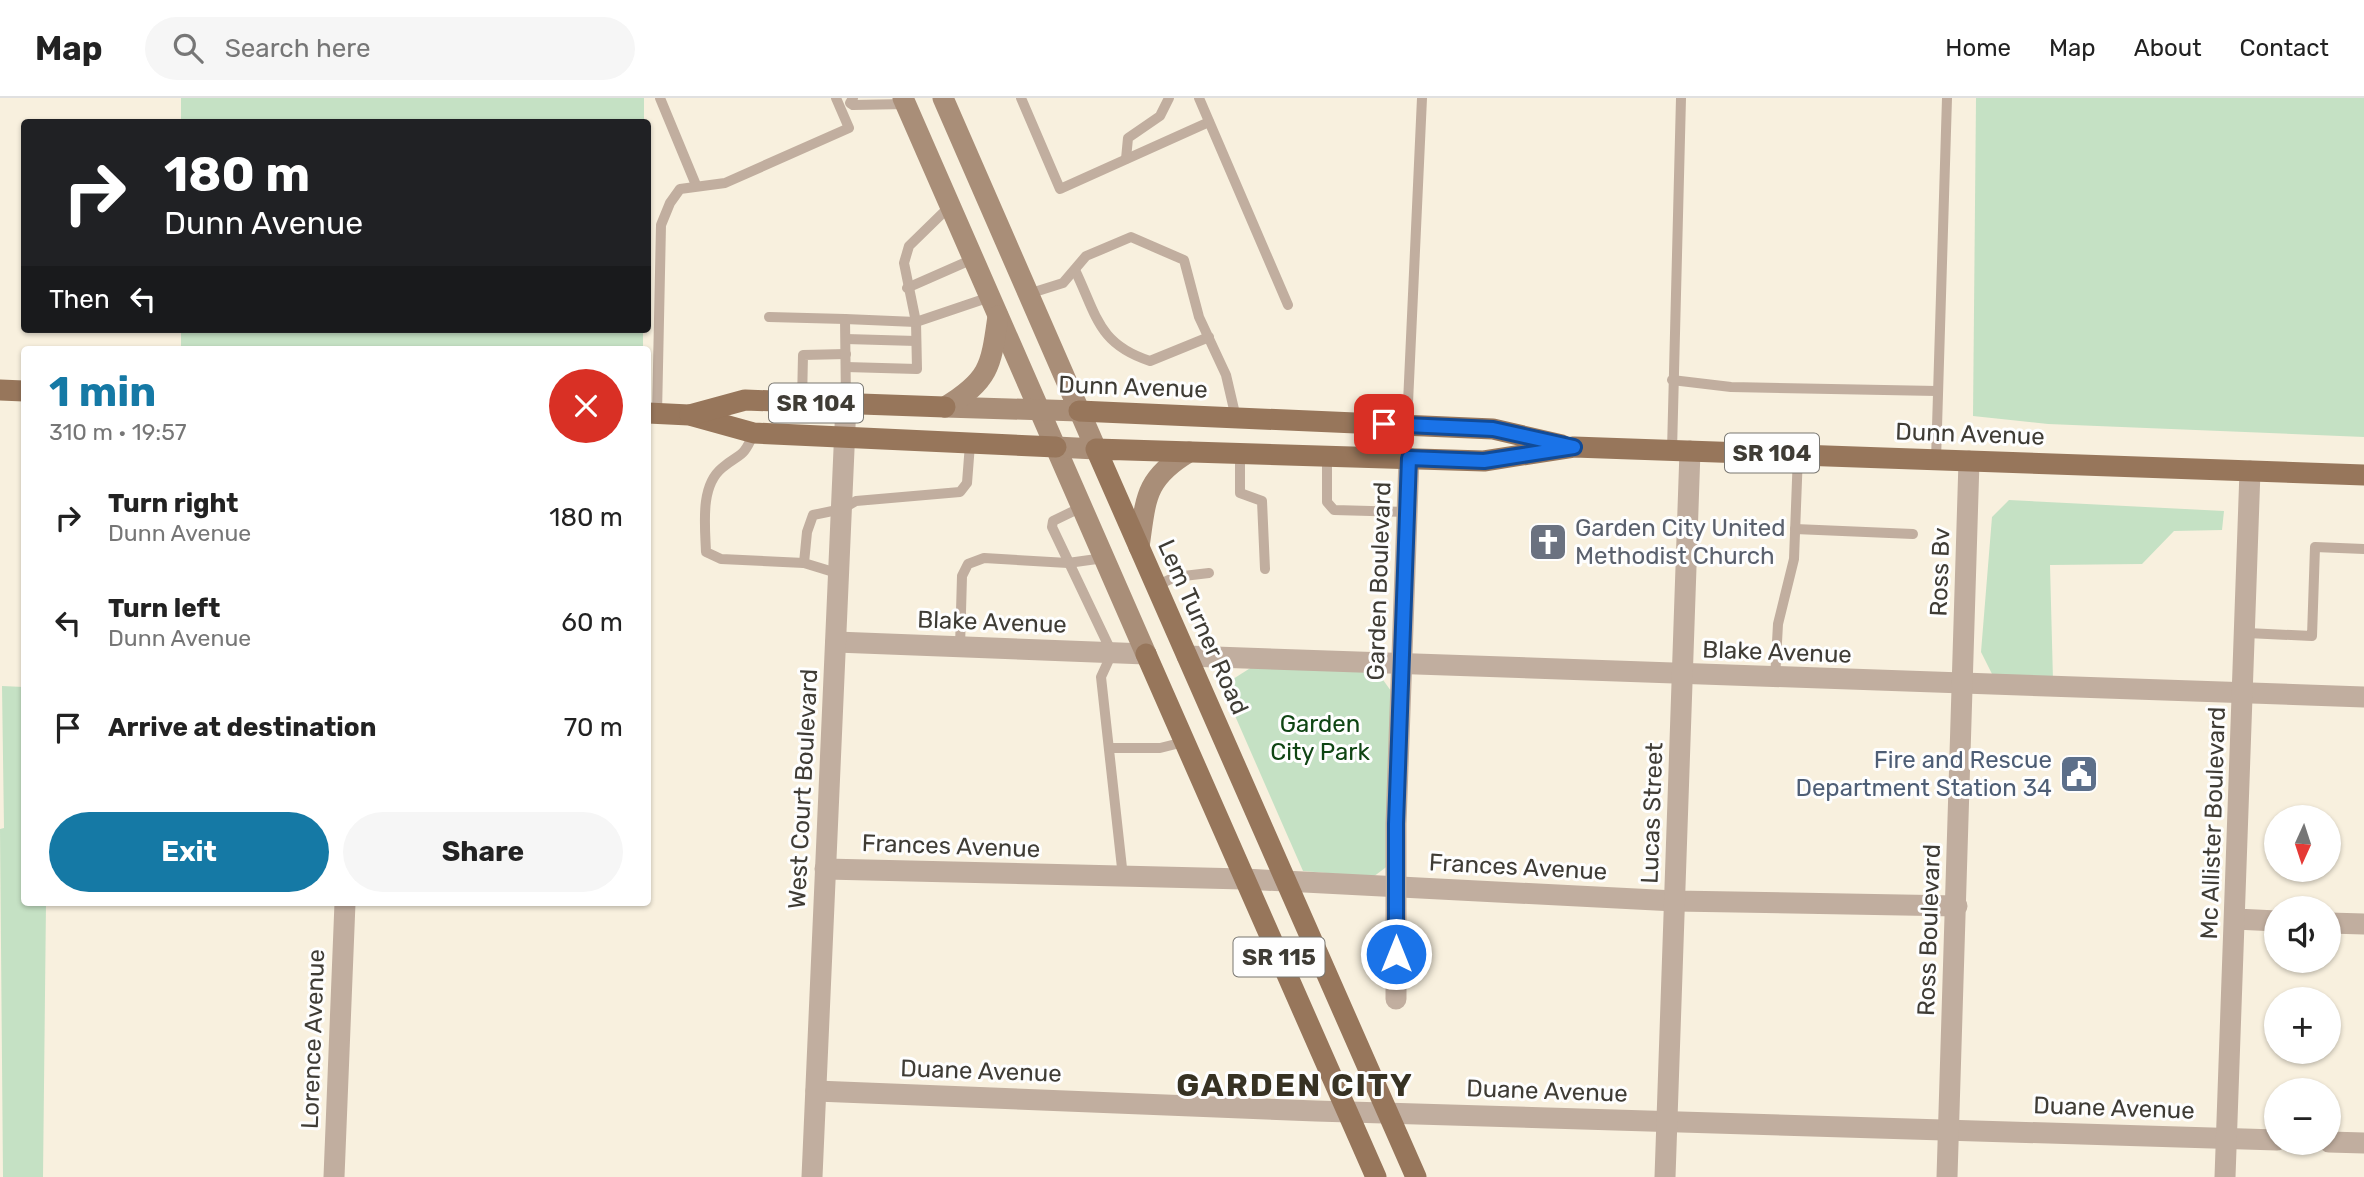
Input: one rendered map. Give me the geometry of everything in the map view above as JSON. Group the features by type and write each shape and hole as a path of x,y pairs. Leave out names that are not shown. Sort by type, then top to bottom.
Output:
{"main road":[{"name":"Lem Turner Road","path":"943,98 1416,1177"},
{"name":"SR 115","path":"905,101 1376,1177"},
{"path":"945,407 971,391 988,371 994,307"},
{"path":"0,390 21,391"},
{"name":"Dunn Avenue","path":"689,415 746,400 1080,411 1493,429 1574,447 2364,475"},
{"name":"Dunn Avenue","path":"652,414 689,415 754,433 1096,449 1484,461 1574,447"},
{"path":"1139,547 1145,504 1153,481 1170,463 1189,452"}],"street":[{"name":"West Court Boulevard","path":"812,1177 846,404"},
{"name":"Lucas Street","path":"1665,1177 1683,675 1681,451"},
{"name":"Garden Boulevard","path":"1396,999 1396,887 1409,458"},
{"name":"Ross Bv","path":"1964,684 1969,461"},
{"name":"Mc Allister Boulevard","path":"2225,1177 2250,471"},
{"name":"Blake Avenue","path":"836,642 1146,654"},
{"name":"Blake Avenue","path":"1187,656 1775,679 2364,697"},
{"name":"Ross Boulevard","path":"1947,1177 1964,684"},
{"name":"Frances Avenue","path":"825,869 1244,879 1675,901 1957,906"},
{"name":"Lorence Avenue","path":"334,1177 345,906"},
{"path":"2235,919 2264,920"},
{"path":"2341,923 2364,924"},
{"name":"Duane Avenue","path":"816,1091 2264,1139"},
{"path":"2341,1142 2364,1143"}],"lane":[{"path":"660,98 696,185"},
{"path":"1021,98 1060,189 1209,122"},
{"path":"1126,159 1128,138 1160,116 1169,98"},
{"path":"1199,98 1288,305"},
{"path":"1408,425 1422,98"},
{"path":"1681,98 1672,380 1681,451"},
{"path":"1936,460 1947,98"},
{"path":"652,414 661,225 670,203 680,189 725,183 849,128 844,102 905,101"},
{"path":"846,367 917,369 916,321 907,288 904,263 909,246 950,206"},
{"path":"1028,294 1063,283 1086,256 1131,237 1184,260 1199,317 1226,375 1236,418"},
{"path":"907,288 973,259"},
{"path":"1074,270 1108,340 1129,354 1150,361 1209,337"},
{"path":"769,317 916,321 994,307"},
{"path":"845,319 846,404"},
{"path":"846,339 916,341"},
{"path":"802,402 803,355 846,354"},
{"path":"1672,380 1731,387 1937,391"},
{"path":"754,433 744,455 722,468 708,485 706,552 721,559 804,563 840,574"},
{"path":"804,563 807,532 813,514 842,509 856,501 960,492 967,483 970,444"},
{"path":"1240,453 1240,493 1262,500 1265,569"},
{"path":"1775,679 1778,624 1794,559 1798,454"},
{"path":"1327,456 1327,502 1334,510 1407,512"},
{"path":"1082,507 1053,521 1052,527 1112,653 1101,677 1123,877"},
{"path":"1795,529 1913,534"},
{"path":"2246,633 2312,636 2315,547 2364,549"},
{"path":"960,647 962,576 968,564 984,558 1068,563 1104,558"},
{"path":"1156,586 1175,577 1209,573"},
{"path":"1109,748 1160,748 1184,742"}],"green space":[{"path":"181,98 644,98 644,119 181,119"},
{"path":"1976,98 2364,98 2364,437 2048,424 1973,416"},
{"path":"181,333 643,333 643,346 181,346"},
{"path":"2009,500 2224,511 2222,530 2174,531 2142,564 2050,565 2053,681 1994,678 1981,652 1992,517"},
{"name":"Garden City Park","path":"1252,667 1376,670 1391,691 1389,865 1373,877 1303,871 1222,686"},
{"path":"2,686 21,687 21,906 46,906 43,1177 3,1177 0,829 4,828"}],"place":[{"name":"Garden City United Methodist Church","path":"1548,542"},
{"name":"Fire and Rescue Department Station 34","path":"2079,774"}],"district":[{"name":"GARDEN CITY","path":"1295,1085"}],"route":[{"path":"1384,424 1493,429 1574,447 1484,461 1409,458 1396,824 1396,954"}]}
